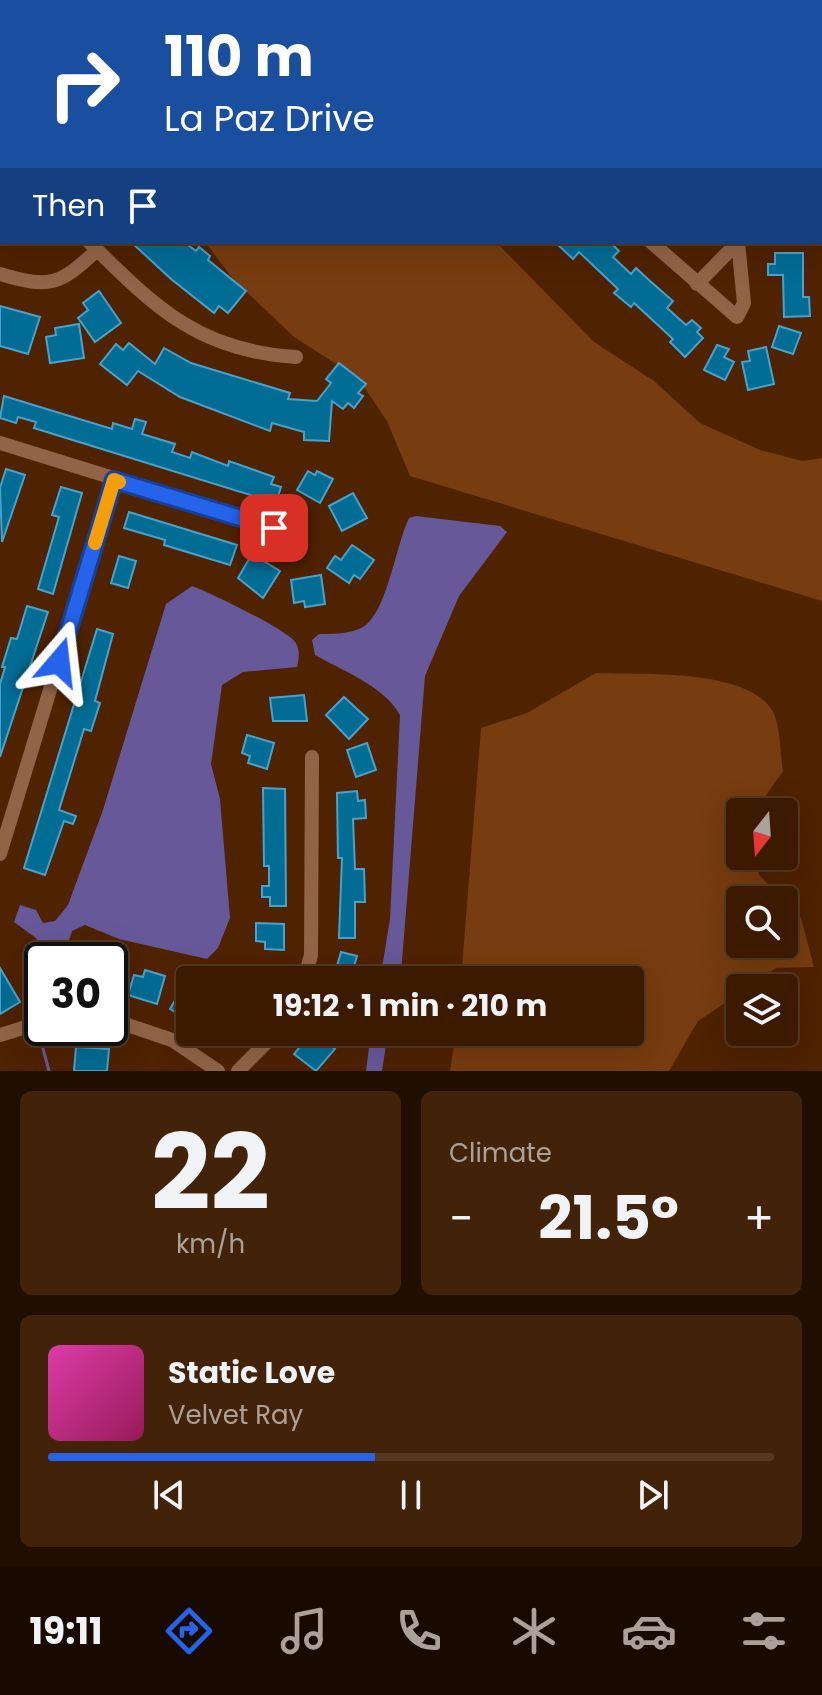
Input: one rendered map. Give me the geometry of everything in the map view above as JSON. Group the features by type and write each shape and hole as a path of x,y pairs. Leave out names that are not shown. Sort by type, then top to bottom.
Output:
{"street":[{"path":"653,244 737,317 744,303 738,244"},
{"path":"697,284 736,244"},
{"path":"0,274 29,283 58,281 71,275 93,246 163,311 197,334 270,355 296,357"},
{"path":"0,443 301,536"},
{"path":"0,854 114,480"},
{"path":"308,966 311,955 312,757"},
{"path":"128,1025 172,1040 218,1071"},
{"path":"0,1035 24,1028"},
{"path":"238,1071 263,1046"}],"shaded area":[{"path":"207,244 498,244 594,342 654,381 700,423 760,450 803,461 822,458 822,601 410,476 387,421 358,378 294,337 233,279"},
{"path":"416,516 500,526 507,532 459,596 425,676 402,961 401,966 382,966 390,919 400,715 373,687 315,655 312,640 319,634 351,632 367,624 381,603 409,518"},
{"path":"192,586 279,629 296,643 299,652 297,667 243,672 222,685 211,764 220,799 230,918 218,948 207,959 119,939 85,925 72,931 69,942 38,942 14,922 20,905 36,910 43,923 55,921 68,905 103,810 166,604"},
{"path":"596,673 691,676 717,680 759,696 775,716 783,771 764,798 726,798 726,870 758,870 770,886 726,886 726,958 798,958 798,915 814,967 776,968 767,974 726,974 726,1002 698,1021 669,1071 450,1071 454,1046 644,1046 644,966 462,966 481,728 527,713"},
{"path":"369,1046 386,1046 382,1071 366,1071"}],"building":[{"path":"133,244 187,244 196,251 199,247 210,256 208,260 246,291 228,313 219,306 214,313"},
{"path":"557,244 612,244 619,251 613,257 631,274 636,268 673,301 667,308 686,325 692,320 701,328 697,332 703,338 685,357 670,342 673,339 634,303 631,307 614,293 618,289 579,252 573,259"},
{"path":"775,253 803,253 803,297 809,297 810,316 784,317 783,275 768,275 768,264 775,264"},
{"path":"99,291 121,323 95,342 78,318 88,310 83,303"},
{"path":"0,306 40,317 28,354 0,346"},
{"path":"79,324 84,358 50,363 46,337 56,335 55,328"},
{"path":"779,326 801,333 793,354 772,347"},
{"path":"129,343 155,364 164,348 191,363 290,393 288,399 317,401 331,383 326,379 339,363 366,384 358,393 363,396 354,408 348,403 343,409 332,401 329,441 304,440 304,432 272,423 270,431 180,397 138,371 127,385 100,364 116,344 123,350"},
{"path":"717,345 729,349 724,357 734,362 725,380 704,370"},
{"path":"766,347 774,384 748,390 742,362 750,361 748,351"},
{"path":"4,396 112,429 113,423 132,429 135,419 146,422 142,434 175,444 172,452 190,458 192,452 228,466 229,461 274,477 271,484 281,487 276,503 34,428 36,422 18,417 16,423 0,418"},
{"path":"6,469 25,475 2,542 0,488"},
{"path":"308,471 315,475 317,471 333,479 320,503 297,490"},
{"path":"61,487 82,493 53,594 38,589 59,517 52,515"},
{"path":"353,493 367,518 342,531 329,506"},
{"path":"129,512 237,545 230,565 164,545 165,540 124,528"},
{"path":"352,545 374,560 360,579 354,575 349,583 327,568 335,556 341,560"},
{"path":"252,554 280,571 263,598 238,578"},
{"path":"119,556 136,561 128,588 111,583"},
{"path":"321,575 325,604 305,607 304,601 294,603 291,580"},
{"path":"27,606 48,612 0,757 0,684 5,667 2,667 11,638 17,639"},
{"path":"97,629 113,634 95,701 100,703 91,731 84,729 59,810 76,816 73,824 64,821 45,875 24,868"},
{"path":"304,695 307,721 273,721 270,698"},
{"path":"344,697 368,719 349,739 326,715"},
{"path":"247,735 274,743 267,769 248,763 250,756 242,753"},
{"path":"367,743 376,770 356,777 347,750"},
{"path":"263,788 285,789 286,906 270,906 270,897 262,897 262,886 269,886 269,866 264,866"},
{"path":"357,791 358,801 365,800 366,818 353,819 355,869 364,869 365,902 355,902 355,938 339,938 342,858 338,858 337,793"},
{"path":"256,923 284,924 284,950 265,949 265,942 256,941"},
{"path":"341,952 357,956 354,966 337,966"},
{"path":"0,968 20,1002 0,1014"},
{"path":"145,970 165,976 157,1004 128,995 134,975 143,977"},
{"path":"176,999 176,1013 170,1009"},
{"path":"300,1046 331,1046 335,1049 316,1071 294,1054"},
{"path":"76,1047 109,1049 107,1071 74,1071"}],"waterway":[{"path":"42,1046 49,1071"}],"slow traffic":[{"path":"95,543 114,480 119,482"}],"route":[{"path":"59,662 114,480 274,528"}]}
